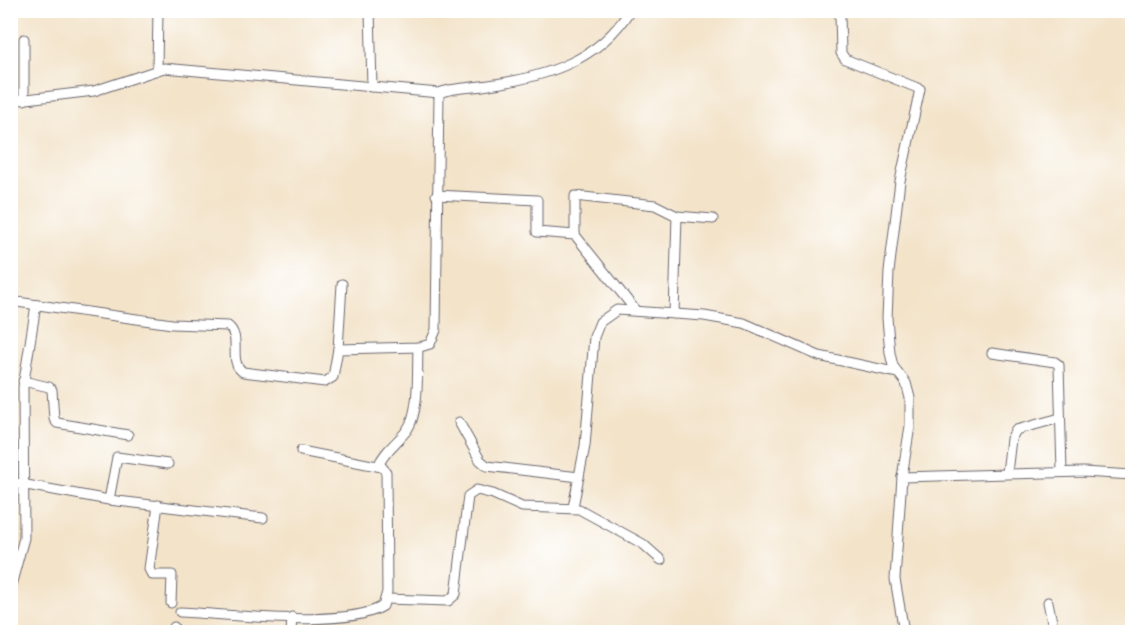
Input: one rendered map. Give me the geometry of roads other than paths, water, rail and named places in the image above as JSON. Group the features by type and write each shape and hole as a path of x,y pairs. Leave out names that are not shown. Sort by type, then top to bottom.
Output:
{"street":[{"path":"157,69 158,10"},
{"path":"370,10 372,87"},
{"path":"10,101 94,91 157,69 439,93 506,82 561,67 605,43 630,10"},
{"path":"837,10 840,14 841,53 845,59 920,89 900,181 889,272 889,341 892,363 907,386 910,414 902,477 895,579 904,633"},
{"path":"24,39 24,100"},
{"path":"338,349 418,347 430,344 436,330 439,93"},
{"path":"436,195 537,200 537,232 575,235"},
{"path":"636,311 575,235 575,196 655,205 677,216 713,219"},
{"path":"674,314 677,216"},
{"path":"10,301 172,324 228,326 235,336 236,363 247,373 328,382 333,377 338,349 342,284"},
{"path":"10,589 24,543 23,381 36,305"},
{"path":"573,507 585,446 597,328 605,317 617,310 744,322 819,356 898,373"},
{"path":"378,466 384,453 407,430 413,418 418,347"},
{"path":"992,352 1058,363 1062,472"},
{"path":"23,381 51,388 54,419 57,423 128,435"},
{"path":"1007,473 1011,440 1016,430 1060,418"},
{"path":"459,422 475,452 487,466 579,477"},
{"path":"180,612 326,619 363,615 383,606 386,599 386,472 378,466 301,451"},
{"path":"110,500 117,457 168,464"},
{"path":"902,477 1062,472 1132,475"},
{"path":"10,482 110,500 262,518"},
{"path":"386,599 448,601 453,598 456,594 468,496 473,491 493,494 522,507 573,507 643,544 661,560"},
{"path":"158,506 149,569 152,575 172,575 171,603"},
{"path":"1048,602 1054,633"},
{"path":"291,633 292,616"}]}
